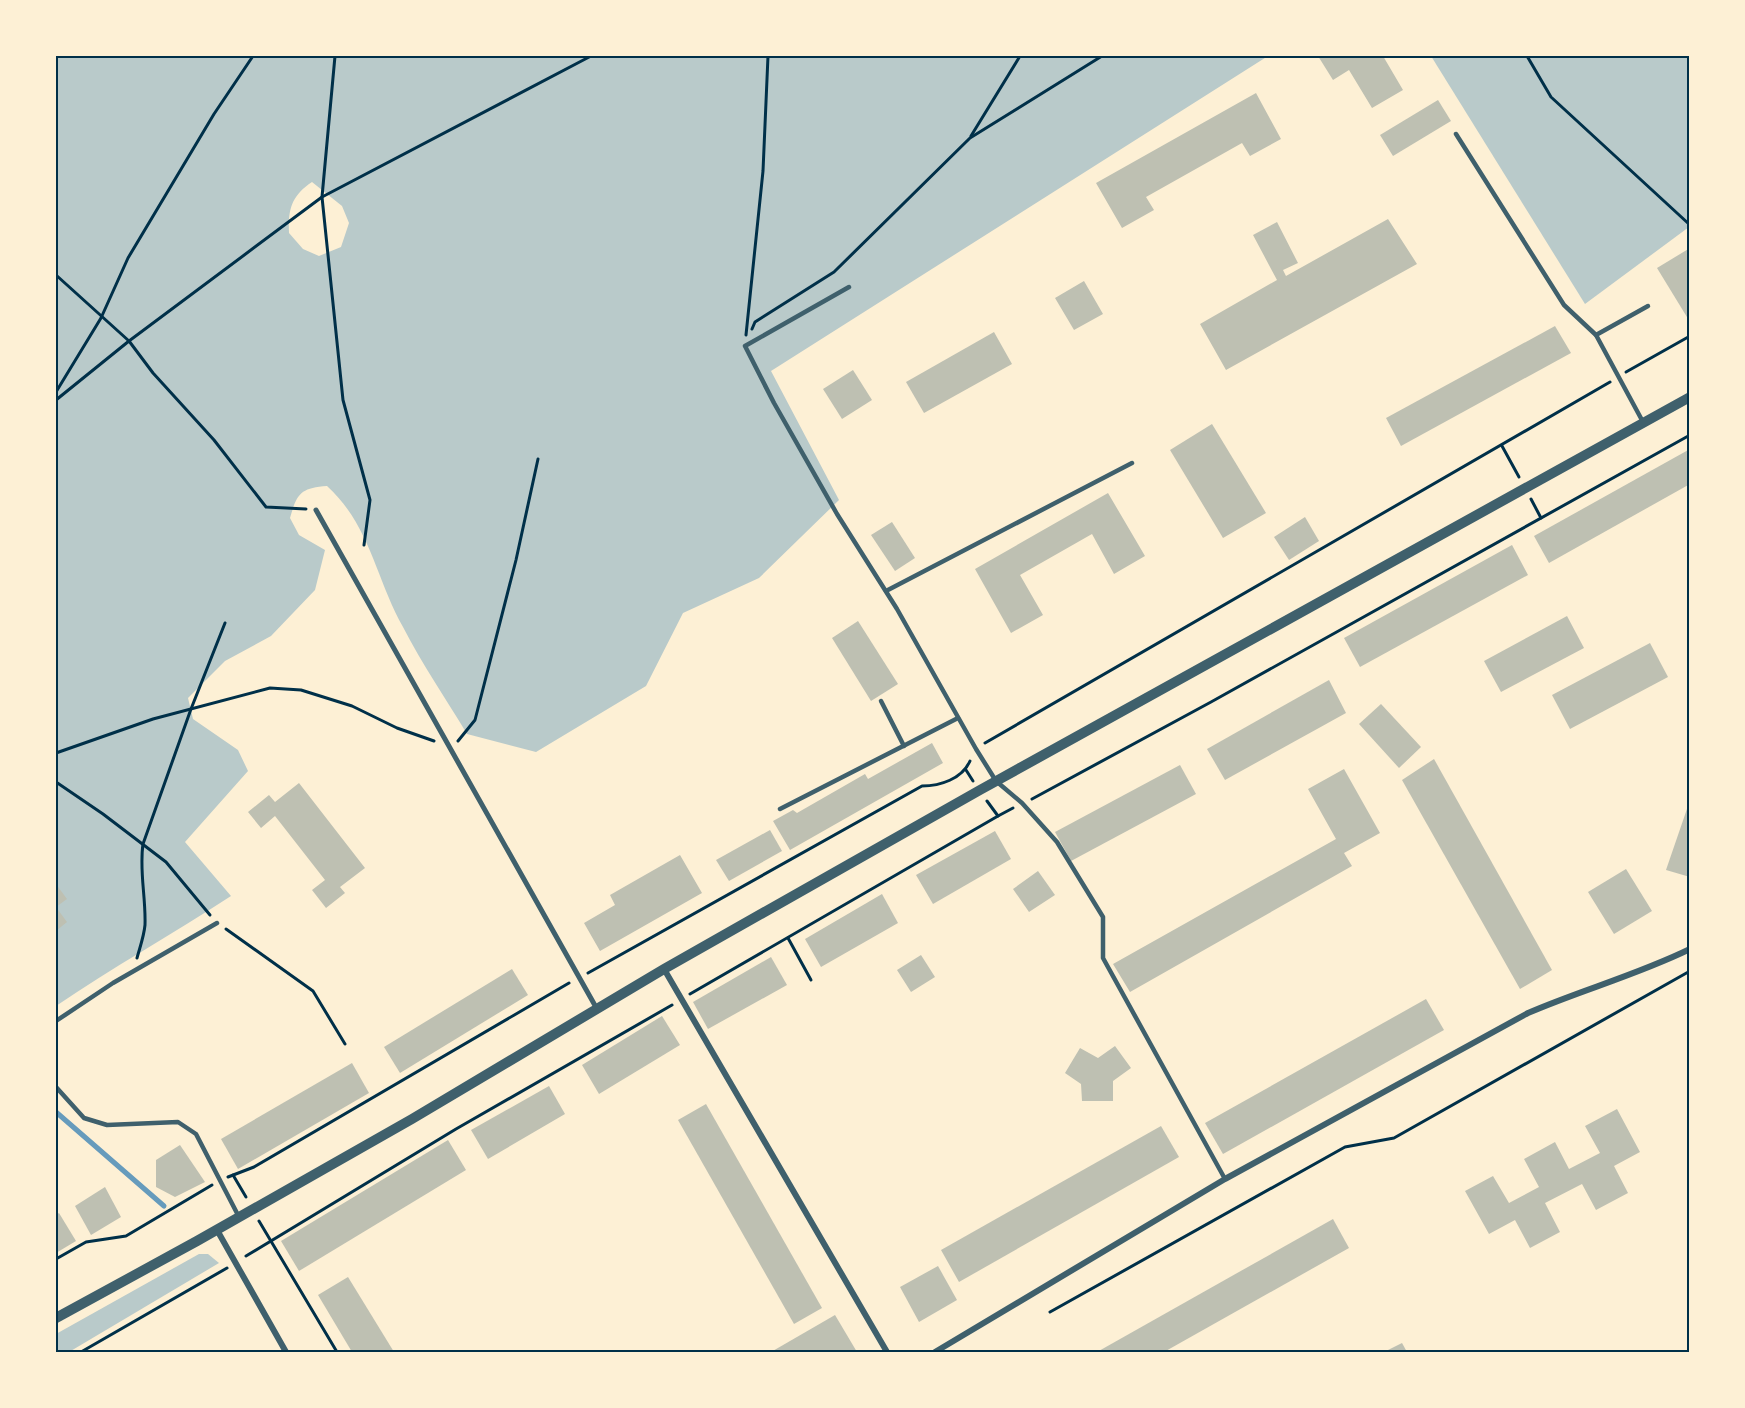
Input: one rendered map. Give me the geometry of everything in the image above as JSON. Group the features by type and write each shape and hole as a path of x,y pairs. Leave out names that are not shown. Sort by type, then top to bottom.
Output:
{"street":[{"path":"56,1318 217,1230 598,1010 664,969 980,790 1689,397"},
{"path":"316,510 598,1010"},
{"path":"935,1353 1225,1179 1528,1013 1575,993 1662,963 1689,949"},
{"path":"664,969 887,1353"},
{"path":"217,1230 286,1353"}],"lane":[{"path":"1456,134 1564,305 1596,335 1643,422"},
{"path":"849,287 745,345 774,403 837,514 886,591 996,781 1022,803 1057,842 1103,917 1103,958 1225,1179"},
{"path":"1596,335 1648,306"},
{"path":"886,591 1132,463"},
{"path":"881,701 904,746"},
{"path":"780,809 958,718"},
{"path":"56,1021 133,971 217,923"},
{"path":"56,1087 84,1119 107,1125 178,1122 196,1134 239,1217"}],"path":[{"path":"56,392 101,318 128,258 214,114 253,56"},
{"path":"335,56 322,197 343,400 370,500 364,545"},
{"path":"56,400 129,341 322,197 591,56"},
{"path":"745,345 763,171 768,56"},
{"path":"970,138 1020,56"},
{"path":"745,345 755,322 834,272 970,138 1102,56"},
{"path":"1527,56 1551,97 1689,225"},
{"path":"56,275 129,341 153,373 214,440 266,507 316,510"},
{"path":"56,1258 86,1242 126,1236 220,1180 254,1167 578,978 922,786 938,786 966,770 976,749 1689,336"},
{"path":"81,1353 236,1263 270,1240 998,816 1231,691 1689,435"},
{"path":"56,753 153,718 270,688 301,690 352,706 427,740 448,744 461,740 475,720 516,560 538,459"},
{"path":"133,971 145,928 145,893 140,865 143,844 191,709 225,623"},
{"path":"966,770 998,816"},
{"path":"56,782 166,862 217,923 313,991 345,1044"},
{"path":"788,938 811,980"},
{"path":"1050,1312 1345,1147 1394,1138 1689,971"},
{"path":"233,1175 337,1353"}],"shaded area":[{"path":"56,56 1268,56 771,371 839,500 759,578 683,613 646,686 536,752 467,734 403,627 363,535 342,501 327,486 311,488 301,493 290,518 299,535 325,550 315,590 271,636 225,661 188,698 193,719 238,750 248,771 185,842 231,896 56,1006","holes":["312,182 342,206 349,223 341,247 319,256 303,249 289,233 292,204 299,193"]},
{"path":"1431,56 1689,56 1689,227 1585,304"},
{"path":"199,1254 208,1254 219,1263 69,1352 56,1352 56,1334"}],"building":[{"path":"1318,56 1383,56 1403,90 1372,108 1349,70 1333,80"},
{"path":"1256,93 1281,139 1250,156 1242,143 1146,197 1154,210 1122,228 1096,183"},
{"path":"1438,100 1451,121 1393,156 1380,135"},
{"path":"1388,219 1417,264 1226,370 1200,324 1277,280 1253,235 1277,222 1298,263 1283,270 1286,276"},
{"path":"1690,248 1690,322 1657,268"},
{"path":"1084,281 1103,314 1074,330 1055,298"},
{"path":"1555,326 1571,353 1401,446 1386,418"},
{"path":"994,332 1012,364 924,413 906,382"},
{"path":"853,370 872,400 842,419 823,389"},
{"path":"1212,424 1266,513 1223,538 1170,450"},
{"path":"1690,449 1690,484 1549,563 1534,536"},
{"path":"1108,493 1145,556 1114,574 1092,534 1020,575 1043,615 1011,633 975,569"},
{"path":"1305,517 1319,541 1289,560 1274,537"},
{"path":"892,522 915,558 895,571 871,535"},
{"path":"1512,545 1528,575 1360,667 1344,638"},
{"path":"1567,616 1584,648 1501,692 1484,661"},
{"path":"858,621 898,684 871,701 832,638"},
{"path":"1650,643 1668,677 1570,729 1552,695"},
{"path":"1329,680 1346,713 1225,780 1207,749"},
{"path":"1381,704 1421,747 1399,768 1359,724"},
{"path":"932,743 943,763 790,850 773,821 793,810 797,813 865,774 868,779"},
{"path":"1434,759 1552,970 1520,989 1402,780"},
{"path":"1180,765 1196,794 1071,861 1055,832"},
{"path":"1344,769 1380,833 1344,853 1352,866 1130,992 1113,964 1336,839 1308,789"},
{"path":"299,783 365,868 340,887 345,893 326,908 312,890 325,880 275,816 261,828 248,812 269,795 275,802"},
{"path":"1690,803 1690,877 1666,870"},
{"path":"770,830 782,851 729,881 716,860"},
{"path":"995,831 1011,859 933,904 916,875"},
{"path":"680,855 702,893 600,951 584,923 615,905 610,895"},
{"path":"1626,869 1652,911 1614,934 1588,892"},
{"path":"1038,871 1055,895 1029,912 1013,889"},
{"path":"56,884 67,899 56,907"},
{"path":"882,894 898,923 821,967 805,939"},
{"path":"56,907 67,922 56,931"},
{"path":"921,955 935,977 911,992 897,970"},
{"path":"771,957 787,985 708,1029 693,1002"},
{"path":"512,969 528,995 400,1073 384,1047"},
{"path":"1426,999 1444,1030 1223,1154 1205,1123"},
{"path":"662,1016 680,1045 599,1094 582,1065"},
{"path":"1115,1046 1131,1068 1113,1081 1113,1101 1082,1101 1081,1084 1065,1073 1080,1048 1098,1058"},
{"path":"352,1063 369,1093 238,1169 221,1139"},
{"path":"549,1086 565,1114 488,1159 471,1130"},
{"path":"706,1104 822,1308 794,1324 678,1120"},
{"path":"1617,1109 1640,1152 1614,1166 1628,1193 1596,1210 1582,1184 1545,1203 1560,1232 1530,1248 1515,1220 1489,1234 1465,1191 1493,1176 1509,1203 1539,1187 1524,1159 1555,1142 1569,1169 1600,1153 1585,1126"},
{"path":"1161,1126 1179,1157 959,1282 941,1250"},
{"path":"448,1140 466,1170 299,1271 281,1241"},
{"path":"180,1145 205,1182 175,1197 156,1187 156,1160"},
{"path":"105,1187 121,1217 91,1235 75,1206"},
{"path":"59,1213 76,1241 56,1253 56,1215"},
{"path":"1333,1219 1349,1248 1164,1352 1097,1352"},
{"path":"938,1266 957,1300 919,1322 900,1287"},
{"path":"348,1277 394,1352 352,1352 318,1295"},
{"path":"835,1315 857,1352 771,1352"},
{"path":"1402,1343 1407,1352 1384,1352"}],"waterway":[{"path":"56,1112 164,1206"}]}
